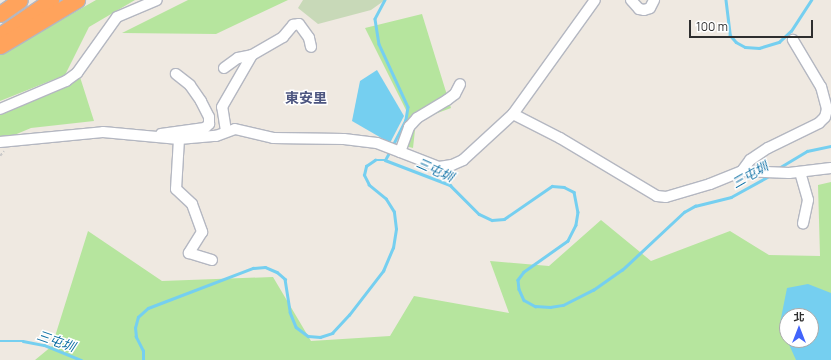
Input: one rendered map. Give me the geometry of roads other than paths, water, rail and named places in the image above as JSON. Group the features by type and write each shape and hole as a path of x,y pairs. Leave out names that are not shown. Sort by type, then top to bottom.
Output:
{"highway":[{"path":"0,14 20,0"},
{"path":"0,36 51,0"},
{"path":"0,46 77,0"}],"street":[{"path":"0,109 66,81 77,73 117,17 157,0"},
{"path":"0,142 85,132 128,133 179,139 216,136 226,131 236,129 287,140 344,139 386,146 439,167 452,165 463,160 513,114 595,0"},
{"path":"631,0 639,9 644,10 650,8 654,0"},
{"path":"224,68 238,58 252,55 283,37 293,25 299,24 309,38 311,47"},
{"path":"742,171 750,160 768,148 819,123 825,117 827,109 820,86 792,40"},
{"path":"226,131 222,107 252,55"},
{"path":"151,136 205,128 209,124 209,117 202,101 190,85 176,74"},
{"path":"400,152 409,127 417,118 455,94 460,84"},
{"path":"513,114 560,138 658,196 666,196 710,184 742,171 789,173 831,168"},
{"path":"179,139 176,189 192,204 202,232 190,253 212,260"},
{"path":"800,172 808,200 802,222"}],"water":[{"path":"377,70 404,116 390,143 352,121 360,81"},
{"path":"808,284 831,293 831,360 796,360 791,348 819,348 819,308 783,308 787,288"}],"waterway":[{"path":"385,0 375,19 379,44 408,107 406,120 392,147"},
{"name":"三屯圳","path":"726,0 730,35 736,42 745,47 759,48 779,42 791,31 811,0"},
{"name":"三屯圳","path":"777,169 807,151 831,146"},
{"path":"385,160 390,151"},
{"name":"三屯圳","path":"143,360 143,351 136,337 135,328 138,317 148,308 253,268 265,267 277,272 285,279 290,312 296,327 308,336 320,337 332,333 349,315 383,271 393,248 396,229 394,212 386,199 369,185 364,175 366,166 375,160 385,160 450,185 479,214 492,220 504,219 552,186 564,187 574,192 578,212 576,225 568,241 524,272 518,280 519,289 524,300 535,306 550,307 563,305 593,290 622,270 684,212 695,206 731,197 769,176"},
{"name":"三屯圳","path":"0,341 23,341 44,345 81,360"}],"district":[{"name":"東安里","path":"306,98"}]}
